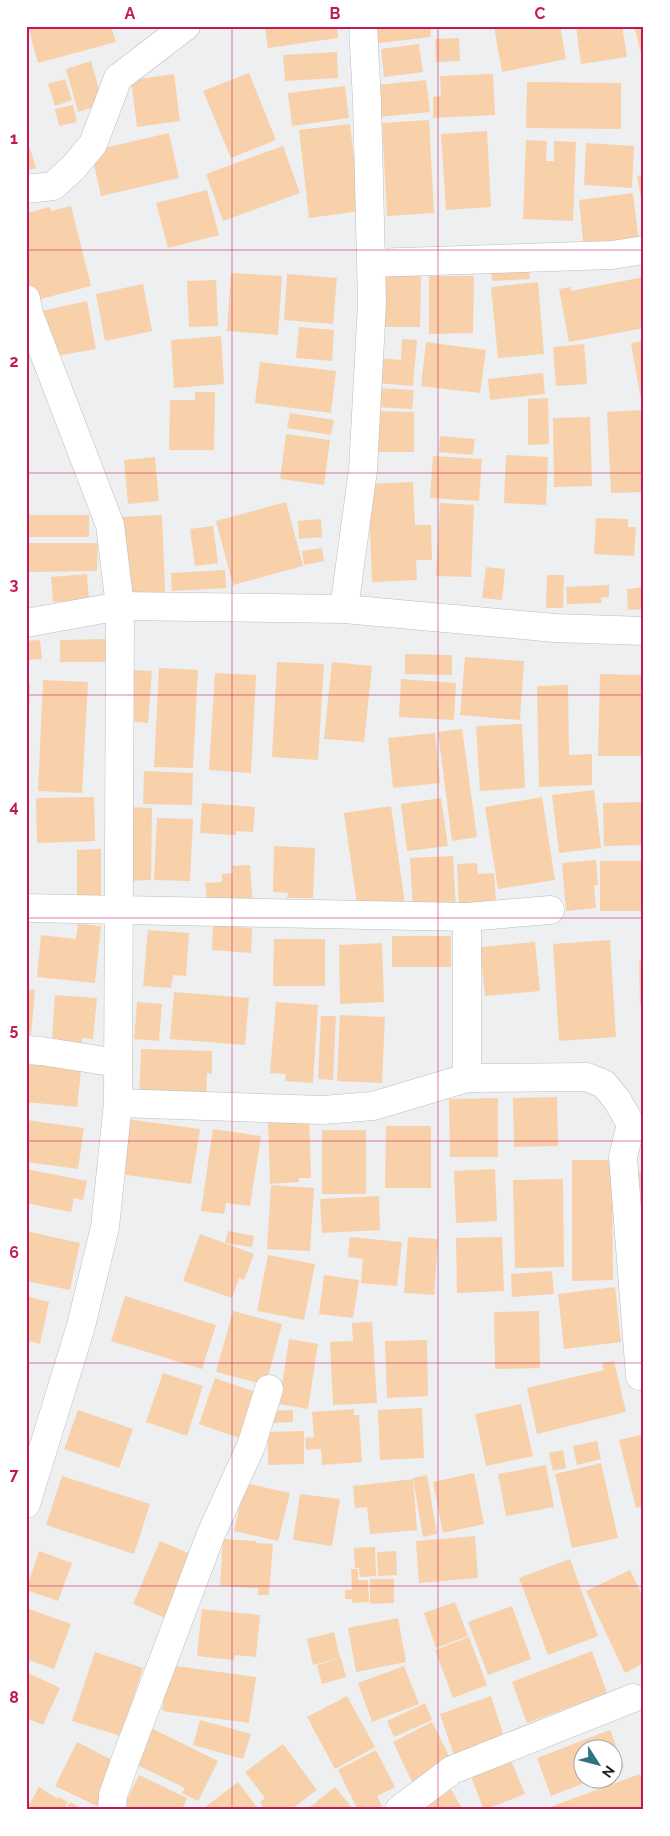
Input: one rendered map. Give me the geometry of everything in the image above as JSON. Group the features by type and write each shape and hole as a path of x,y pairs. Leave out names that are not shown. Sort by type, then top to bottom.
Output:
{"street":[{"path":"26,189 53,186 73,168 93,144 118,78 186,26"},
{"path":"344,609 363,470 372,302 367,101 363,26"},
{"path":"371,263 612,255 644,250"},
{"path":"26,299 29,314 110,525 120,606 118,1103 105,1226 81,1326 26,1504"},
{"path":"26,623 120,606 344,609 555,628 644,631"},
{"path":"26,908 467,917 550,910"},
{"path":"467,917 467,1078"},
{"path":"26,1050 118,1062"},
{"path":"118,1103 323,1110 373,1106 467,1078 587,1077 604,1084 617,1100 631,1124 640,1376"},
{"path":"112,1810 113,1795 211,1534 254,1441 269,1389"},
{"path":"399,1810 452,1770 633,1698"}],"building":[{"path":"28,26 111,26 116,42 38,63"},
{"path":"265,26 337,26 338,38 268,48"},
{"path":"369,26 430,26 431,37 371,44"},
{"path":"560,26 566,59 502,72 494,27"},
{"path":"576,26 622,26 627,57 581,64"},
{"path":"634,26 644,26 644,61 643,61"},
{"path":"459,38 460,61 436,62 435,39"},
{"path":"419,44 423,72 384,77 381,49"},
{"path":"337,52 338,78 285,81 283,55"},
{"path":"91,61 103,104 78,112 66,69"},
{"path":"249,73 276,140 231,158 203,91"},
{"path":"174,74 180,121 137,127 131,80"},
{"path":"493,74 495,115 433,118 433,97 441,96 440,76"},
{"path":"65,79 72,100 55,106 48,84"},
{"path":"426,80 430,112 370,118 367,86"},
{"path":"527,82 621,83 621,129 526,128"},
{"path":"345,86 349,118 292,126 288,93"},
{"path":"73,105 77,122 59,126 55,109"},
{"path":"429,120 434,213 387,216 382,123"},
{"path":"350,124 360,211 309,218 299,130"},
{"path":"487,131 491,207 446,210 441,134"},
{"path":"169,133 179,178 101,196 91,151"},
{"path":"526,140 547,141 546,161 554,161 554,141 576,142 573,221 523,219"},
{"path":"586,143 634,146 632,188 584,185"},
{"path":"283,146 300,193 223,221 206,174"},
{"path":"30,148 36,168 26,171 26,149"},
{"path":"644,175 644,209 643,209 637,176"},
{"path":"207,190 219,235 168,248 156,203"},
{"path":"633,193 639,243 584,250 579,200"},
{"path":"71,206 91,286 33,301 26,272 26,213 50,207 51,211"},
{"path":"529,267 530,279 492,281 491,270"},
{"path":"231,273 282,276 278,335 227,331"},
{"path":"287,274 337,278 333,324 284,320"},
{"path":"376,275 421,275 420,327 376,327"},
{"path":"429,276 474,276 473,333 429,334"},
{"path":"644,277 644,328 569,342 559,289 571,287 571,291"},
{"path":"216,280 218,326 189,327 187,281"},
{"path":"538,282 544,354 498,358 491,287"},
{"path":"143,284 152,331 105,341 96,294"},
{"path":"87,301 96,349 50,357 41,311"},
{"path":"299,327 334,330 332,361 296,358"},
{"path":"221,336 224,384 174,388 171,340"},
{"path":"402,339 417,340 413,386 376,383 378,358 401,360"},
{"path":"644,341 644,394 640,395 631,343"},
{"path":"426,342 486,350 480,393 421,386"},
{"path":"584,344 587,384 556,386 553,347"},
{"path":"260,362 336,371 331,413 255,403"},
{"path":"543,373 545,394 490,400 488,379"},
{"path":"376,388 414,390 412,409 375,407"},
{"path":"195,392 215,392 214,450 169,450 170,400 195,400"},
{"path":"548,398 549,444 528,445 528,399"},
{"path":"644,410 644,492 611,493 607,412"},
{"path":"370,411 414,412 414,452 370,452"},
{"path":"290,413 334,420 331,435 287,428"},
{"path":"590,417 592,486 554,487 553,418"},
{"path":"286,434 330,440 324,485 280,479"},
{"path":"440,436 475,439 473,455 439,452"},
{"path":"506,455 548,457 546,505 504,503"},
{"path":"433,456 482,459 479,501 430,498"},
{"path":"155,457 159,501 128,504 124,460"},
{"path":"413,482 415,525 431,525 432,560 416,560 417,580 372,582 368,484"},
{"path":"286,502 303,566 233,585 216,521"},
{"path":"440,503 474,505 471,577 436,576"},
{"path":"26,515 89,515 89,537 26,537"},
{"path":"162,515 165,592 123,594 120,517"},
{"path":"596,518 628,519 628,527 636,527 634,556 594,554"},
{"path":"321,519 322,537 299,539 298,521"},
{"path":"213,526 218,563 195,566 190,529"},
{"path":"26,543 98,543 97,571 26,572"},
{"path":"322,548 324,561 304,565 302,551"},
{"path":"486,567 505,569 502,600 482,598"},
{"path":"225,570 226,588 172,591 171,573"},
{"path":"87,574 89,600 53,602 51,577"},
{"path":"547,575 564,575 563,608 546,608"},
{"path":"609,585 609,597 601,598 602,603 567,604 566,587"},
{"path":"643,587 644,609 628,610 627,589"},
{"path":"106,639 106,662 60,662 60,640"},
{"path":"40,640 42,659 26,660 26,641"},
{"path":"405,654 452,655 452,675 405,674"},
{"path":"465,657 524,661 520,720 460,715"},
{"path":"277,662 324,664 318,760 272,757"},
{"path":"332,662 372,666 364,742 324,739"},
{"path":"159,668 198,670 193,768 154,767"},
{"path":"130,670 152,671 148,723 126,721"},
{"path":"215,673 256,675 251,773 209,770"},
{"path":"600,674 644,675 644,756 598,756"},
{"path":"401,679 456,683 454,720 399,717"},
{"path":"43,680 88,682 82,793 38,791"},
{"path":"26,684 30,684 28,738 26,737"},
{"path":"568,685 569,755 592,754 592,785 539,787 537,686"},
{"path":"522,724 525,788 480,791 476,726"},
{"path":"462,729 477,837 452,841 438,732"},
{"path":"435,733 440,783 393,788 388,738"},
{"path":"144,771 193,773 192,805 143,804"},
{"path":"594,790 601,848 559,853 552,795"},
{"path":"94,797 95,841 37,843 36,798"},
{"path":"542,797 555,880 498,889 485,807"},
{"path":"441,798 448,846 407,851 401,804"},
{"path":"644,802 644,845 604,846 603,803"},
{"path":"202,803 255,807 253,832 236,831 236,835 200,833"},
{"path":"391,806 405,904 358,911 344,813"},
{"path":"131,807 152,808 151,880 129,881"},
{"path":"157,818 193,819 190,881 154,880"},
{"path":"274,846 315,848 313,898 287,898 288,893 273,892"},
{"path":"101,849 101,895 77,895 77,850"},
{"path":"453,856 456,909 413,912 410,858"},
{"path":"596,860 598,885 594,885 596,908 566,911 562,863"},
{"path":"600,861 644,861 644,911 600,911"},
{"path":"477,863 478,874 494,873 496,901 459,904 457,864"},
{"path":"250,865 253,908 207,902 205,883 222,882 222,874 233,873 232,866"},
{"path":"78,924 101,926 95,983 37,977 41,935 76,939"},
{"path":"213,925 252,928 251,953 212,950"},
{"path":"148,930 189,933 186,976 173,975 171,988 143,986"},
{"path":"392,936 451,936 451,967 392,967"},
{"path":"274,939 325,939 325,986 273,986"},
{"path":"610,940 616,1037 559,1041 553,944"},
{"path":"535,942 540,991 485,996 480,947"},
{"path":"382,943 384,1002 340,1004 339,945"},
{"path":"639,961 644,961 644,1005 640,1005"},
{"path":"26,989 35,990 31,1035 26,1034"},
{"path":"174,992 249,998 245,1045 170,1039"},
{"path":"55,995 97,998 93,1039 82,1038 81,1053 60,1052 61,1040 52,1039"},
{"path":"137,1002 162,1004 159,1041 134,1039"},
{"path":"276,1002 318,1005 313,1083 285,1081 286,1074 270,1073"},
{"path":"340,1015 385,1017 382,1083 337,1081"},
{"path":"321,1016 336,1016 333,1080 318,1079"},
{"path":"141,1049 212,1051 212,1074 207,1073 206,1100 139,1097"},
{"path":"26,1057 82,1062 77,1107 26,1102"},
{"path":"557,1097 558,1146 514,1147 513,1098"},
{"path":"498,1098 498,1157 450,1157 449,1099"},
{"path":"309,1117 311,1178 299,1178 299,1182 270,1184 268,1118"},
{"path":"127,1119 200,1129 191,1184 120,1174"},
{"path":"26,1120 84,1128 78,1169 26,1162"},
{"path":"386,1126 431,1126 431,1188 385,1188"},
{"path":"213,1129 261,1136 250,1206 226,1203 224,1214 201,1211"},
{"path":"322,1130 366,1130 366,1194 322,1194"},
{"path":"572,1160 612,1160 613,1280 572,1281"},
{"path":"26,1169 87,1181 83,1200 74,1198 71,1212 26,1203"},
{"path":"495,1169 497,1221 456,1223 454,1171"},
{"path":"635,1172 644,1173 644,1244 631,1243"},
{"path":"563,1179 564,1267 515,1268 513,1180"},
{"path":"271,1185 314,1188 310,1251 267,1249"},
{"path":"379,1196 380,1230 322,1233 320,1199"},
{"path":"26,1231 80,1243 70,1290 26,1281"},
{"path":"228,1231 254,1236 252,1247 225,1243"},
{"path":"200,1234 254,1254 244,1280 239,1278 232,1298 183,1281"},
{"path":"350,1237 402,1242 397,1286 361,1283 363,1259 348,1257"},
{"path":"408,1237 438,1239 434,1295 404,1293"},
{"path":"502,1237 504,1291 457,1293 456,1238"},
{"path":"268,1255 315,1264 304,1320 257,1311"},
{"path":"552,1271 554,1294 512,1297 511,1274"},
{"path":"324,1275 359,1280 353,1318 319,1314"},
{"path":"615,1287 621,1342 564,1349 558,1294"},
{"path":"26,1296 49,1302 40,1344 26,1340"},
{"path":"125,1296 216,1325 202,1369 111,1341"},
{"path":"233,1311 282,1324 266,1385 216,1372"},
{"path":"539,1311 540,1368 495,1369 494,1312"},
{"path":"372,1322 377,1403 333,1405 330,1342 353,1341 352,1323"},
{"path":"289,1339 318,1344 308,1409 279,1404"},
{"path":"427,1340 428,1396 387,1398 385,1341"},
{"path":"614,1361 626,1412 537,1434 527,1388 604,1370 602,1363"},
{"path":"163,1373 203,1386 187,1436 146,1422"},
{"path":"215,1378 261,1394 245,1440 199,1424"},
{"path":"521,1404 533,1456 486,1466 475,1414"},
{"path":"422,1408 424,1458 380,1460 378,1410"},
{"path":"354,1409 354,1415 359,1415 362,1462 322,1465 321,1449 306,1450 305,1438 314,1437 312,1412"},
{"path":"78,1410 133,1429 119,1468 64,1449"},
{"path":"293,1410 293,1422 271,1423 271,1411"},
{"path":"304,1431 304,1464 268,1465 268,1432"},
{"path":"644,1434 644,1506 636,1508 619,1440"},
{"path":"597,1441 601,1459 577,1465 573,1446"},
{"path":"563,1450 566,1468 553,1471 549,1453"},
{"path":"601,1463 618,1538 572,1548 555,1474"},
{"path":"546,1465 554,1507 506,1516 498,1474"},
{"path":"474,1473 484,1524 443,1533 433,1482"},
{"path":"427,1475 437,1534 423,1537 413,1478"},
{"path":"62,1476 150,1504 134,1554 46,1525"},
{"path":"413,1479 417,1530 370,1534 367,1507 355,1508 353,1486"},
{"path":"245,1483 290,1493 278,1541 234,1531"},
{"path":"300,1494 340,1499 332,1546 293,1540"},
{"path":"475,1536 478,1578 419,1583 416,1541"},
{"path":"223,1539 273,1544 269,1595 258,1595 258,1588 220,1586"},
{"path":"160,1541 200,1558 172,1621 133,1604"},
{"path":"375,1547 376,1576 360,1577 359,1568 355,1568 354,1548"},
{"path":"39,1551 72,1563 58,1601 26,1590"},
{"path":"396,1551 397,1575 378,1576 377,1552"},
{"path":"570,1559 598,1636 548,1655 519,1578"},
{"path":"351,1569 358,1569 358,1580 368,1580 369,1602 352,1603 352,1599 345,1599 345,1590 352,1590"},
{"path":"630,1570 644,1599 644,1663 625,1673 586,1591"},
{"path":"370,1579 394,1579 394,1603 370,1604"},
{"path":"455,1602 468,1636 436,1648 424,1613"},
{"path":"512,1606 531,1659 488,1675 468,1622"},
{"path":"26,1608 71,1624 54,1669 26,1659"},
{"path":"202,1609 260,1615 256,1657 235,1655 234,1660 197,1656"},
{"path":"398,1618 406,1662 356,1672 348,1628"},
{"path":"334,1632 340,1658 313,1665 307,1639"},
{"path":"469,1637 487,1685 453,1698 435,1650"},
{"path":"592,1651 607,1693 527,1723 512,1682"},
{"path":"95,1652 143,1668 121,1736 72,1721"},
{"path":"341,1658 346,1677 322,1684 317,1665"},
{"path":"169,1665 256,1677 249,1723 162,1711"},
{"path":"404,1666 419,1704 372,1722 358,1683"},
{"path":"26,1672 60,1688 43,1725 26,1718"},
{"path":"347,1696 375,1747 335,1769 307,1717"},
{"path":"491,1696 506,1743 456,1761 440,1714"},
{"path":"425,1703 432,1720 394,1737 387,1721"},
{"path":"200,1720 251,1734 243,1759 193,1745"},
{"path":"432,1722 454,1766 414,1786 393,1742"},
{"path":"153,1729 218,1761 198,1801 182,1793 185,1788 135,1764"},
{"path":"610,1730 613,1738 589,1738"},
{"path":"77,1742 118,1763 97,1806 55,1786"},
{"path":"283,1744 317,1790 290,1810 265,1810 260,1802 265,1798 245,1772"},
{"path":"572,1745 572,1788 551,1796 537,1758"},
{"path":"376,1750 395,1787 377,1796 382,1806 376,1810 358,1810 338,1770"},
{"path":"510,1758 525,1794 484,1810 470,1774"},
{"path":"640,1774 644,1783 644,1810 548,1810 547,1808 602,1788 622,1788 622,1781"},
{"path":"139,1775 187,1798 182,1810 122,1810"},
{"path":"238,1782 259,1810 206,1810 204,1808"},
{"path":"449,1786 463,1810 408,1810"},
{"path":"39,1787 58,1799 59,1797 68,1802 64,1810 26,1810"},
{"path":"335,1787 354,1810 306,1810"},
{"path":"70,1802 84,1810 66,1810"}]}
